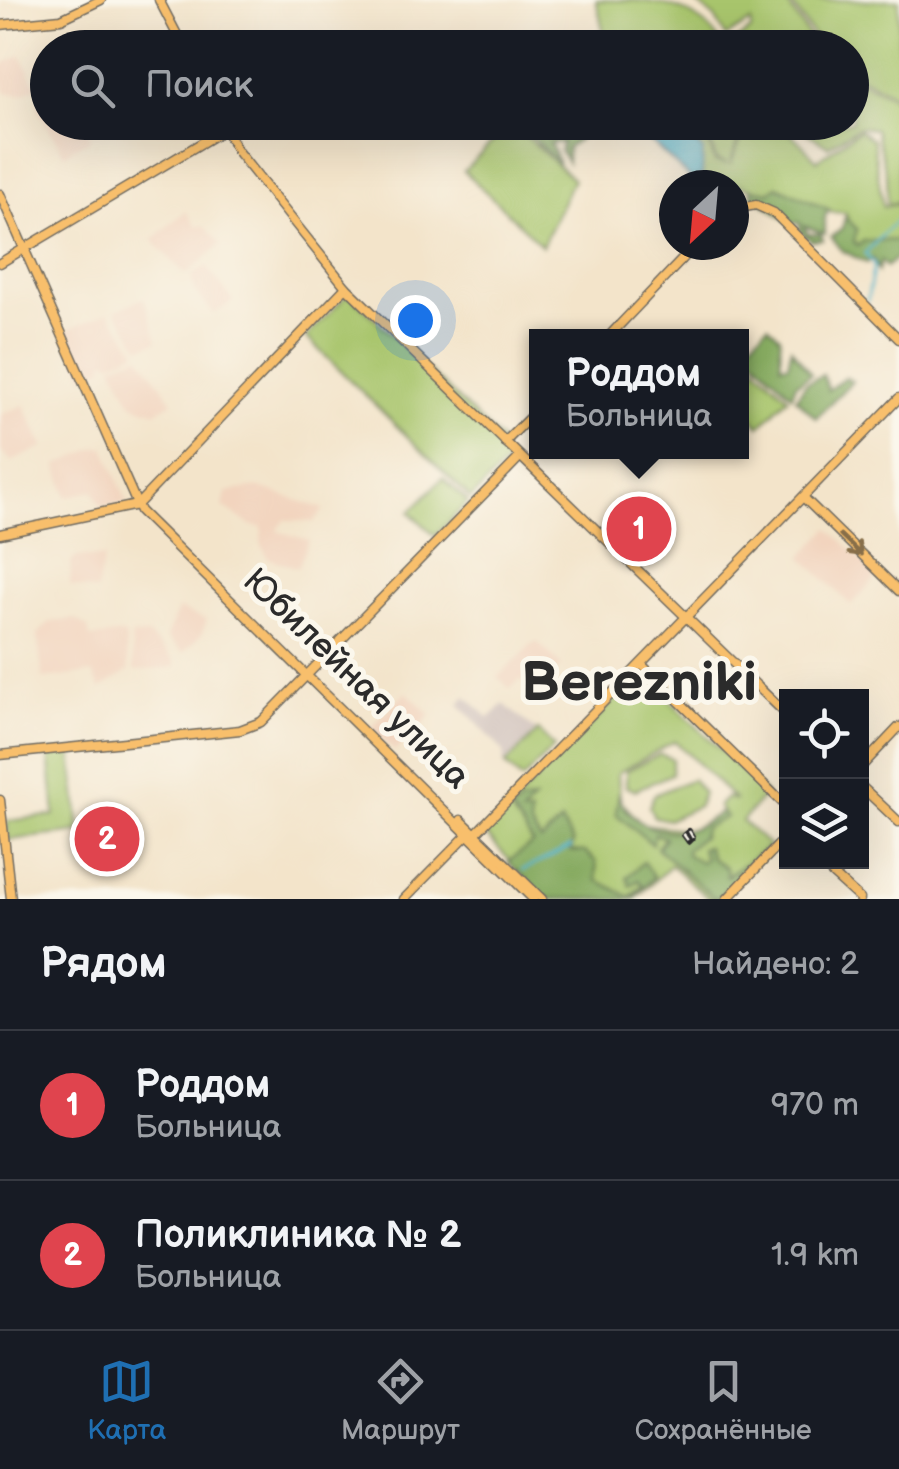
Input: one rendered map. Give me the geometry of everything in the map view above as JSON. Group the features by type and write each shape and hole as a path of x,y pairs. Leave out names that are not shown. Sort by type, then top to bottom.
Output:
{"main road":[{"path":"0,26 61,18 101,0"},
{"path":"160,0 175,30"},
{"path":"0,263 200,140"},
{"path":"231,140 346,287 505,442 514,460 779,707"},
{"name":"Юбилейная улица","path":"0,194 136,502 306,673 542,899"},
{"path":"749,204 770,209 899,339"},
{"path":"615,329 681,260"},
{"path":"0,534 136,502 346,287"},
{"path":"404,899 687,618 899,398"},
{"path":"505,442 529,418"},
{"path":"0,755 240,730 252,724 514,460"},
{"path":"804,498 899,591"},
{"path":"641,664 779,799"},
{"path":"869,756 899,725"},
{"path":"869,794 898,821"},
{"path":"0,800 11,899"},
{"name":"Юбилейная улица","path":"472,834 533,899"},
{"path":"727,899 779,845"},
{"path":"825,869 858,899"}],"shaded area":[{"path":"21,55 30,73 30,90 5,93 0,65"},
{"path":"56,140 88,140 64,154"},
{"path":"186,211 196,226 205,226 221,244 186,275 152,240"},
{"path":"206,266 233,301 214,314 195,292 191,276"},
{"path":"144,298 158,341 141,347 115,310"},
{"path":"109,312 138,351 111,363 109,359 104,361 105,366 85,376 65,331"},
{"path":"140,355 173,402 156,412 132,404 113,365"},
{"path":"24,405 44,447 11,462 0,451 0,415"},
{"path":"105,447 127,503 101,507 93,490 67,497 57,465"},
{"path":"257,487 324,509 314,522 285,520 277,531 309,540 298,568 268,558 261,543 262,527 252,526 223,507 226,492"},
{"path":"829,528 878,576 851,605 802,557"},
{"path":"77,557 104,557 97,591 70,586 71,562"},
{"path":"178,609 207,620 201,635 183,653 166,637"},
{"path":"76,619 88,628 90,638 125,634 129,671 100,689 93,673 43,679 37,635 50,622"},
{"path":"148,635 174,660 175,667 134,671 131,636"},
{"path":"536,641 562,666 535,693 521,679 510,689 498,677"},
{"path":"406,692 431,715 395,751 371,728"},
{"path":"466,696 489,718 504,704 536,731 503,765 504,752 459,704"}],"green space":[{"path":"596,0 666,5 694,16 710,30 603,30"},
{"path":"693,0 785,0 805,30 751,30 751,22 738,30 722,30 715,18"},
{"path":"789,0 899,0 899,97 869,82 869,30 809,30"},
{"path":"869,85 899,100 899,202 887,204 887,177 875,129 869,128"},
{"path":"869,137 873,140 883,207 899,204 899,247 860,248 851,242 846,213 812,209 749,188 749,170 702,170 702,149 691,140 707,140 715,162 727,164 716,160 710,140 738,140 730,165 741,140 798,140 817,160 845,140"},
{"path":"494,140 530,140 573,179 542,246 464,171"},
{"path":"534,140 578,140 567,148 567,162 560,151 562,142 550,143 559,164"},
{"path":"777,186 830,210 825,216 825,234 804,226 808,234 821,235 823,240 811,241 799,231 800,223 790,223 751,194 751,189 769,192"},
{"path":"845,217 857,229 854,242 858,246 863,241 899,240 899,256 886,267 881,261 878,271 873,259 867,263 843,251 831,237 842,229"},
{"path":"349,293 501,441 498,449 507,462 471,499 306,337"},
{"path":"768,325 780,336 781,365 788,364 791,348 811,374 796,384 792,395 749,353 749,345"},
{"path":"749,360 788,397 760,426 749,416"},
{"path":"823,375 828,390 845,377 852,381 816,418 796,398 806,383"},
{"path":"443,478 468,502 435,536 410,512"},
{"path":"636,678 647,678 766,794 742,821 770,846 719,899 709,899 671,865 635,899 546,899 484,833","holes":["675,741 736,801 727,797 718,806 722,812 690,830 642,824 620,800 618,773"]},
{"path":"538,731 554,747 522,780 505,765"},
{"path":"72,753 80,832 8,840 7,821 55,815 49,755"},
{"path":"660,754 672,759 672,774 635,790 626,787 626,771"},
{"path":"692,779 703,793 698,806 668,820 654,817 649,807 654,795"},
{"path":"619,793 629,813 659,830 693,828 722,811 726,817 704,828 702,837 686,849 687,855 701,862 705,858 701,848 707,847 711,858 726,868 727,876 770,846 716,899 657,848 665,838 655,834 652,844 616,814"},
{"path":"534,800 522,814 531,814 530,825 541,841 561,822 573,842 571,851 585,852 596,862 597,880 630,897 643,885 638,880 630,886 627,877 643,862 654,877 631,899 546,899 508,862 533,843 511,811 520,803"}],"water":[{"path":"649,140 691,140 703,150 702,170 681,170"}],"waterway":[{"path":"867,301 874,265 865,253 899,218"},
{"path":"523,870 571,847"}],"railway":[{"path":"689,831 693,838 689,842 684,835 689,831"}],"place":[{"name":"Роддом","path":"639,529"},
{"name":"Поликлиника № 2","path":"107,839"}],"district":[{"name":"Berezniki","path":"639,683"}]}
